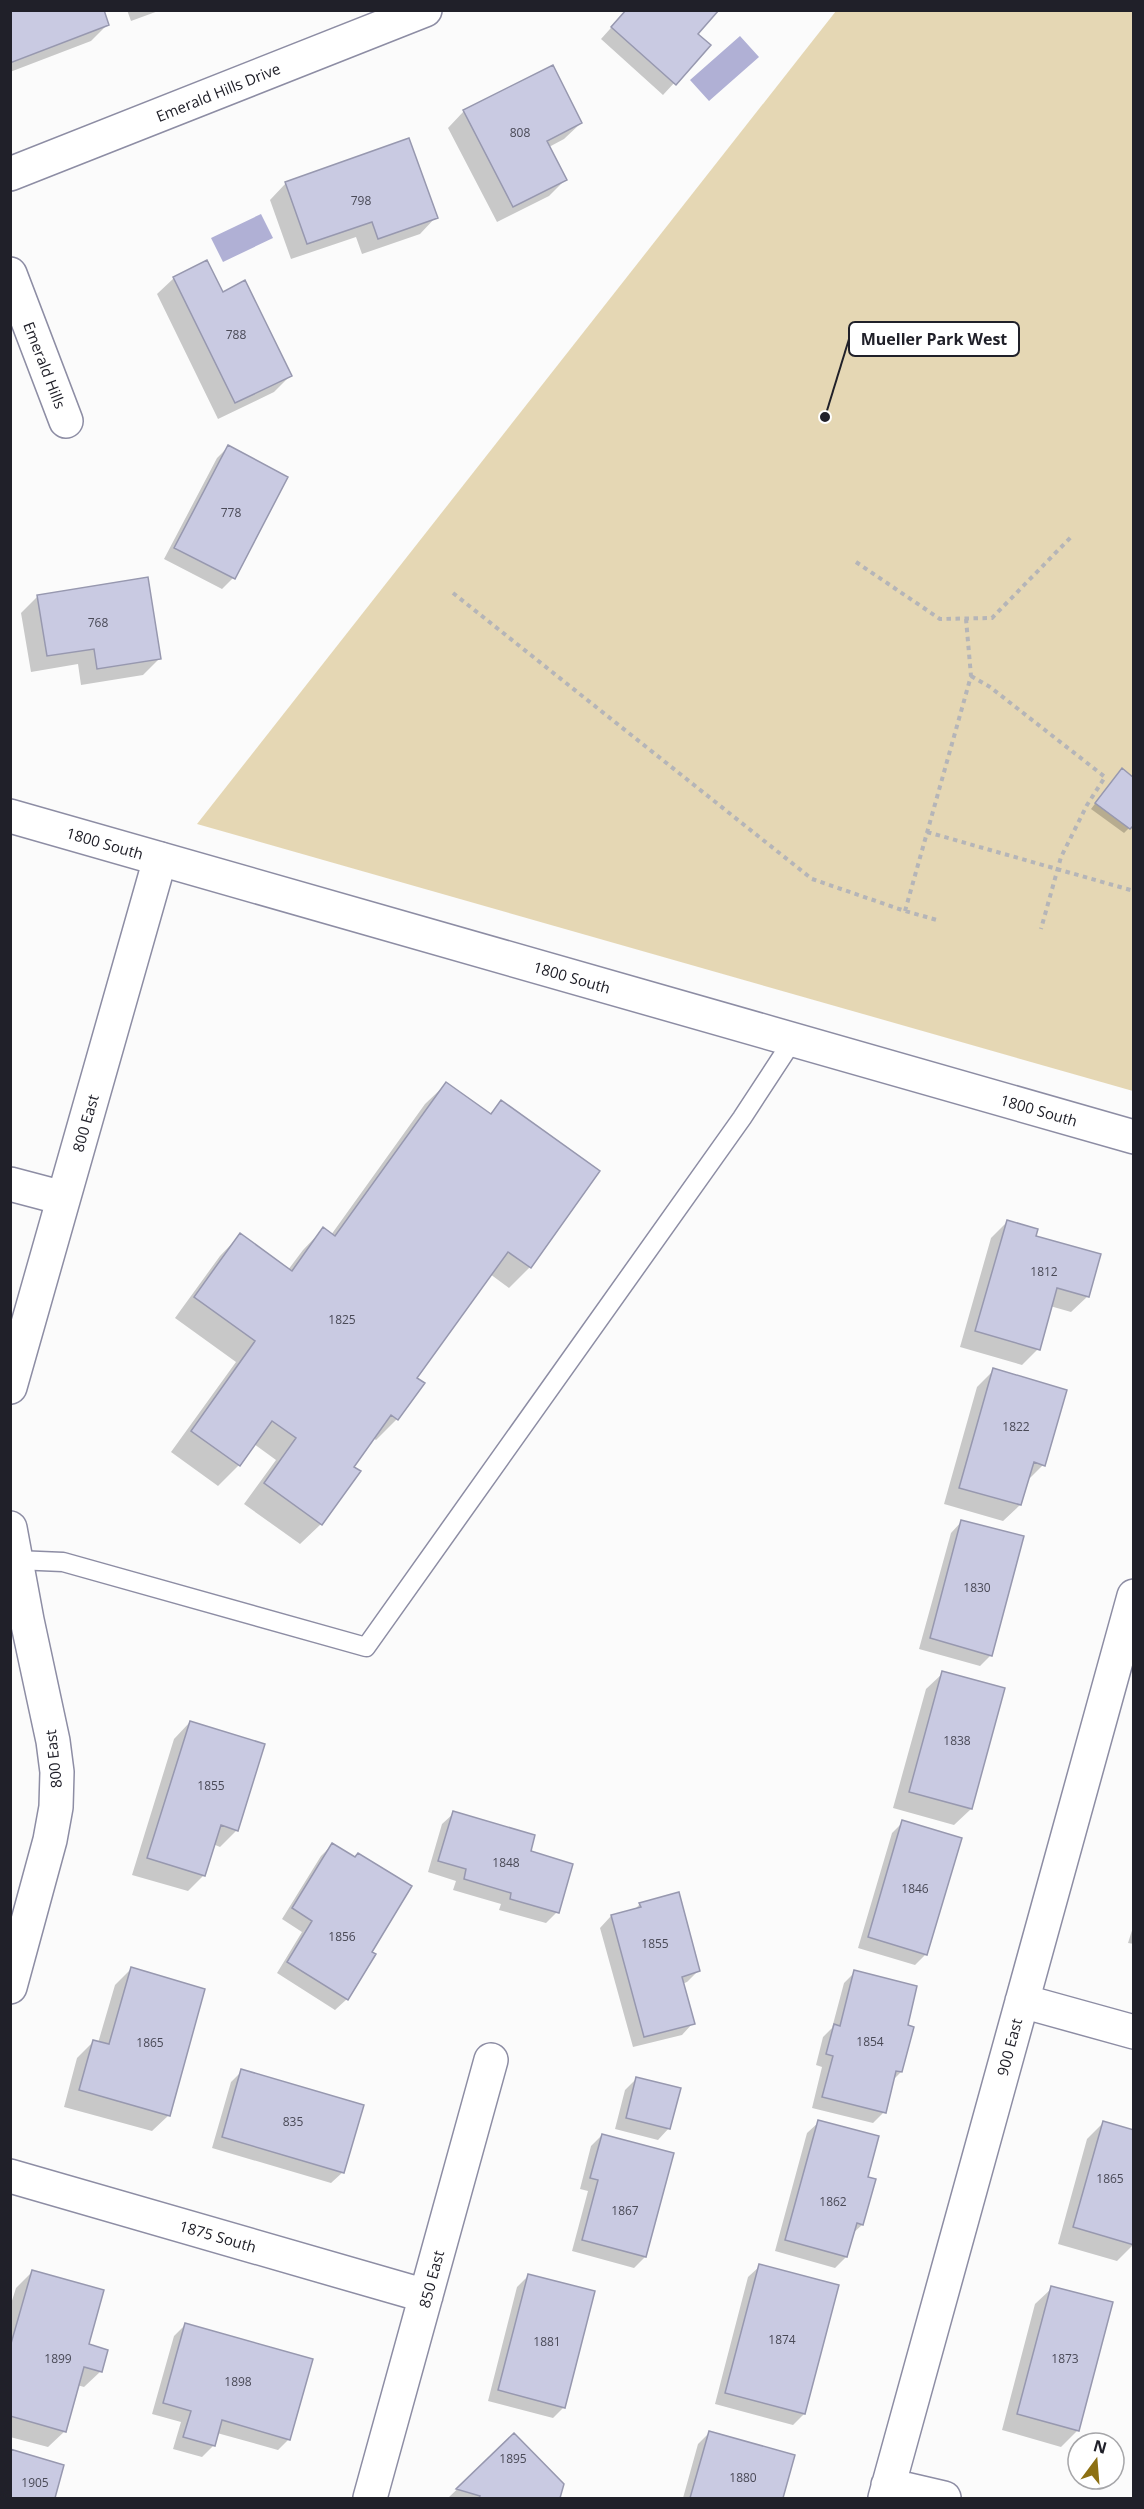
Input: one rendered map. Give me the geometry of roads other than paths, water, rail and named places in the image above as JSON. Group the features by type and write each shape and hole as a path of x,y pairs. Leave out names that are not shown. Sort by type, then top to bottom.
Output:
{"street":[{"name":"Emerald Hills Drive","path":"10,174 425,10"},
{"name":"Emerald Hills","path":"10,274 66,421"},
{"name":"1800 South","path":"10,816 1134,1137"},
{"name":"800 East","path":"10,1387 160,859"},
{"path":"10,1184 63,1198"},
{"name":"800 East","path":"10,1528 16,1560 19,1622 53,1741 57,1772 56,1807 50,1840 10,1988"},
{"name":"900 East","path":"887,2492 1134,1596"},
{"path":"1022,2001 1134,2032"},
{"name":"850 East","path":"370,2499 491,2060"},
{"name":"1875 South","path":"10,2176 426,2296"},
{"path":"887,2492 944,2499"}],"lane":[{"path":"16,1560 63,1562 366,1647 735,1128 793,1040"}],"water":[{"path":"740,36 759,57 709,101 690,80"},
{"path":"261,214 273,238 223,262 211,238"}],"place":[{"name":"Mueller Park West","path":"825,417"}]}
